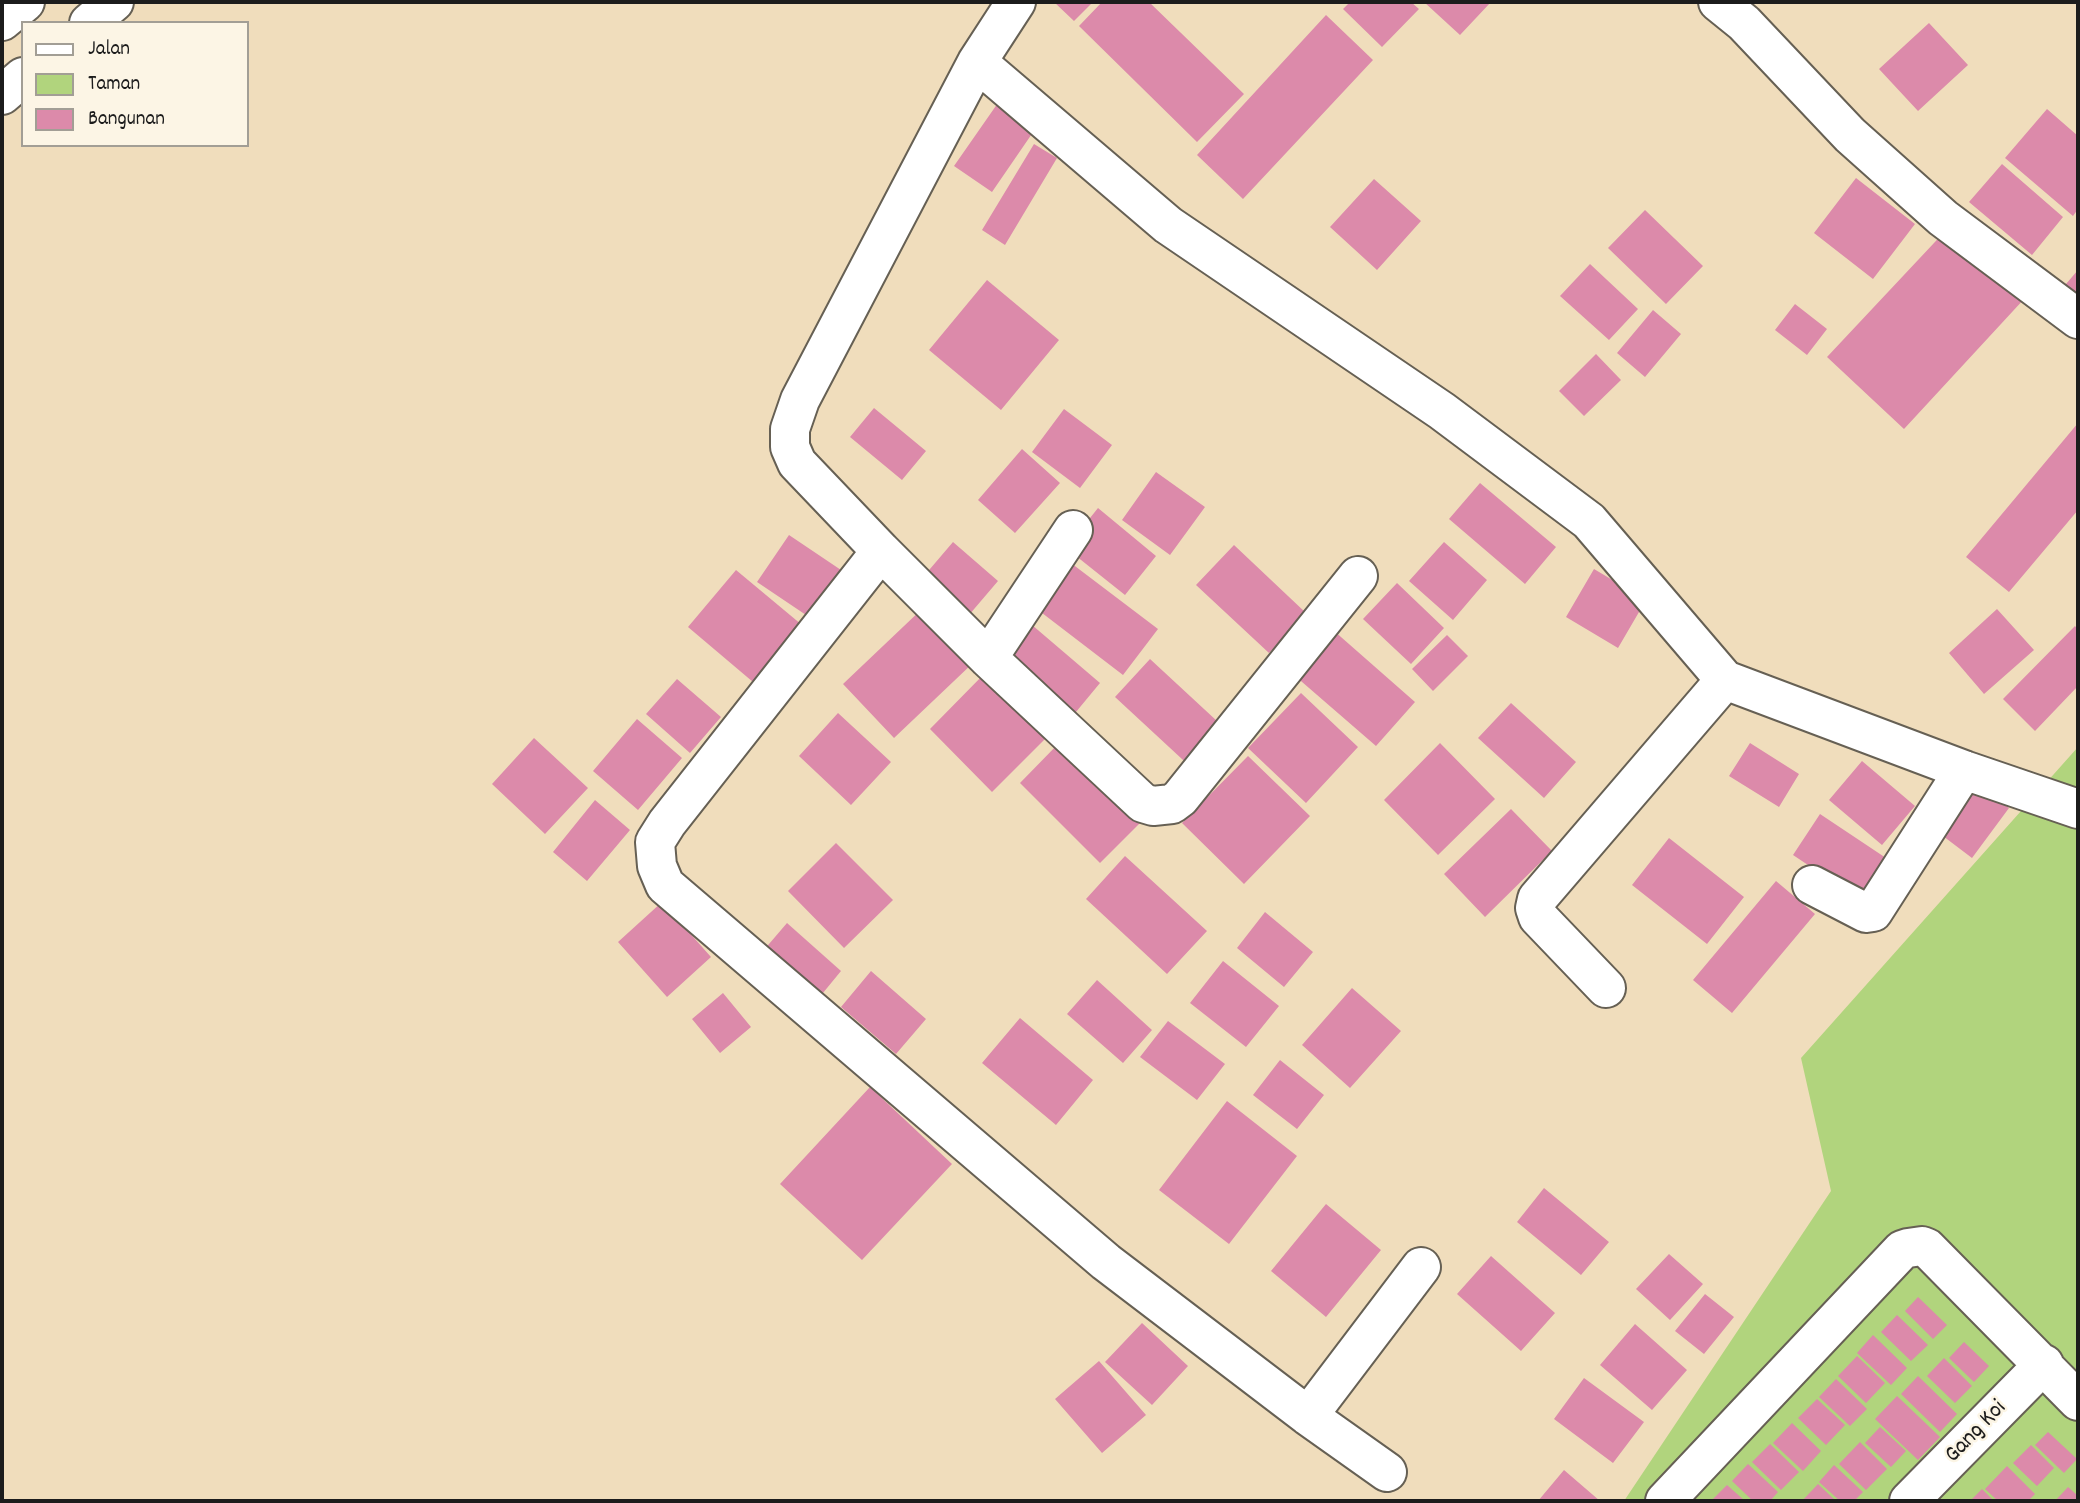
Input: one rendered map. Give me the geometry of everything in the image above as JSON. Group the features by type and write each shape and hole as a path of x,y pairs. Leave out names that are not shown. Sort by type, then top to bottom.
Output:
{"street":[{"path":"2,20 24,2"},
{"path":"91,21 114,2"},
{"path":"1016,2 977,62 800,400 790,429 790,447 797,463 989,658 1143,803 1153,806 1172,804 1180,797 1358,576"},
{"path":"1718,2 1744,23 1850,135 1943,218 2078,319"},
{"path":"977,62 1168,225 1442,411 1589,521 1725,680 1964,770 2078,809"},
{"path":"2,94 21,79"},
{"path":"989,658 1073,530"},
{"path":"881,551 667,823 655,842 656,866 665,885 1106,1262 1308,1416 1387,1472"},
{"path":"1606,988 1538,917 1535,908 1537,899 1725,680"},
{"path":"1812,885 1866,912 1873,912 1964,770"},
{"path":"1665,1501 1902,1250 1908,1248 1927,1248 2078,1401"},
{"path":"1308,1416 1421,1267"},
{"name":"Gang Koi","path":"1909,1501 2044,1364"}],"green space":[{"path":"2078,747 2078,1501 1624,1501 1831,1191 1801,1058"}],"building":[{"path":"1054,2 1093,2 1074,21"},
{"path":"1102,2 1149,2 1244,94 1197,142 1079,26"},
{"path":"1350,2 1411,2 1419,9 1382,47 1343,9"},
{"path":"1424,2 1491,2 1460,35"},
{"path":"1326,15 1373,60 1243,199 1197,155"},
{"path":"1929,23 1968,65 1918,111 1879,69"},
{"path":"1000,100 1038,125 992,192 954,166"},
{"path":"2047,109 2078,136 2078,209 2073,216 2005,158"},
{"path":"1034,144 1057,158 1005,245 982,230"},
{"path":"2002,164 2063,217 2032,255 1969,202"},
{"path":"1856,178 1915,224 1873,279 1814,233"},
{"path":"1374,179 1421,221 1377,270 1330,227"},
{"path":"1645,210 1703,266 1666,304 1608,248"},
{"path":"1949,227 2025,298 1904,429 1827,357"},
{"path":"1590,264 1638,309 1609,340 1560,296"},
{"path":"2078,270 2078,307 2060,291"},
{"path":"987,280 1059,340 1001,410 929,350"},
{"path":"1795,304 1827,329 1807,355 1775,330"},
{"path":"1653,310 1681,334 1645,377 1617,353"},
{"path":"1596,354 1621,380 1584,416 1559,391"},
{"path":"874,408 926,451 902,480 850,437"},
{"path":"1064,409 1112,445 1080,488 1032,452"},
{"path":"2078,423 2078,510 2009,592 1966,557"},
{"path":"1022,449 1060,483 1015,533 978,500"},
{"path":"1156,472 1205,507 1170,555 1122,520"},
{"path":"1480,483 1556,547 1525,584 1449,519"},
{"path":"1098,508 1156,556 1125,595 1066,548"},
{"path":"789,535 841,570 809,617 757,582"},
{"path":"953,542 998,581 969,615 924,576"},
{"path":"1444,542 1487,580 1453,620 1409,581"},
{"path":"1234,545 1306,613 1269,653 1196,585"},
{"path":"1063,557 1158,629 1123,675 1029,603"},
{"path":"1594,569 1646,600 1618,648 1566,617"},
{"path":"736,570 802,625 753,682 688,627"},
{"path":"1397,583 1444,628 1411,664 1363,619"},
{"path":"924,607 974,662 894,738 843,684"},
{"path":"1997,609 2034,650 1984,694 1949,653"},
{"path":"1025,619 1100,683 1071,718 996,654"},
{"path":"2075,626 2078,630 2078,686 2035,731 2003,699"},
{"path":"1333,630 1415,702 1376,746 1294,675"},
{"path":"1447,635 1468,656 1433,691 1412,669"},
{"path":"1150,659 1231,734 1196,772 1115,697"},
{"path":"986,672 1049,735 992,792 930,729"},
{"path":"677,679 721,717 690,753 646,714"},
{"path":"1301,693 1358,747 1306,803 1248,748"},
{"path":"1511,703 1576,762 1544,798 1478,738"},
{"path":"838,713 891,762 851,805 799,756"},
{"path":"637,719 682,758 638,810 593,771"},
{"path":"534,738 588,788 545,834 492,784"},
{"path":"1060,742 1140,823 1100,863 1020,783"},
{"path":"1440,743 1495,799 1438,855 1384,800"},
{"path":"1750,743 1799,774 1779,807 1729,776"},
{"path":"1248,756 1310,816 1244,884 1182,823"},
{"path":"1862,761 1915,806 1882,845 1829,800"},
{"path":"1977,784 2009,808 1972,858 1939,833"},
{"path":"595,800 630,830 587,881 553,852"},
{"path":"1511,809 1552,851 1485,917 1444,874"},
{"path":"1820,814 1886,858 1859,899 1793,855"},
{"path":"1669,838 1744,897 1707,944 1632,885"},
{"path":"836,843 893,900 844,948 788,891"},
{"path":"1125,856 1207,931 1167,974 1086,899"},
{"path":"1776,881 1815,914 1732,1013 1693,980"},
{"path":"662,902 711,957 667,997 618,942"},
{"path":"1265,912 1313,952 1284,987 1237,948"},
{"path":"787,923 841,971 818,999 763,951"},
{"path":"1223,961 1279,1006 1246,1047 1190,1003"},
{"path":"871,971 926,1019 896,1054 841,1007"},
{"path":"1097,980 1152,1030 1123,1063 1067,1014"},
{"path":"1352,988 1401,1031 1350,1088 1302,1045"},
{"path":"723,993 751,1027 720,1053 692,1019"},
{"path":"1020,1018 1093,1080 1056,1125 982,1063"},
{"path":"1168,1021 1225,1064 1197,1100 1140,1057"},
{"path":"1280,1060 1324,1095 1297,1129 1253,1095"},
{"path":"870,1087 952,1164 862,1260 780,1184"},
{"path":"1227,1101 1297,1156 1229,1244 1159,1190"},
{"path":"1544,1188 1609,1242 1581,1275 1517,1222"},
{"path":"1326,1204 1381,1250 1326,1317 1271,1271"},
{"path":"1669,1254 1703,1284 1670,1320 1636,1289"},
{"path":"1491,1256 1555,1313 1521,1351 1457,1294"},
{"path":"1705,1294 1734,1317 1704,1354 1675,1331"},
{"path":"1918,1297 1947,1325 1933,1339 1905,1311"},
{"path":"1897,1315 1928,1345 1911,1361 1881,1332"},
{"path":"1142,1323 1188,1366 1152,1405 1105,1362"},
{"path":"1635,1324 1687,1370 1652,1410 1600,1365"},
{"path":"1873,1335 1907,1368 1891,1385 1857,1353"},
{"path":"1964,1342 1989,1366 1974,1382 1949,1358"},
{"path":"1857,1356 1885,1383 1866,1403 1838,1376"},
{"path":"1944,1358 1972,1386 1955,1403 1927,1376"},
{"path":"1099,1361 1146,1415 1102,1453 1055,1399"},
{"path":"1918,1376 1957,1414 1940,1432 1901,1394"},
{"path":"1584,1378 1644,1422 1613,1463 1554,1419"},
{"path":"1836,1379 1867,1409 1850,1426 1819,1397"},
{"path":"1897,1396 1940,1437 1918,1460 1875,1419"},
{"path":"1817,1399 1845,1425 1826,1445 1798,1418"},
{"path":"1792,1423 1821,1451 1803,1471 1773,1443"},
{"path":"1880,1427 1906,1451 1891,1467 1865,1443"},
{"path":"2048,1432 2077,1459 2064,1473 2035,1445"},
{"path":"1860,1442 1887,1469 1866,1490 1839,1464"},
{"path":"1770,1444 1799,1472 1781,1490 1752,1462"},
{"path":"2031,1445 2054,1468 2037,1486 2013,1463"},
{"path":"1748,1464 1778,1492 1770,1501 1753,1501 1732,1481"},
{"path":"1834,1465 1863,1492 1854,1501 1840,1501 1819,1482"},
{"path":"2007,1466 2035,1494 2028,1501 1998,1501 1985,1489"},
{"path":"1564,1470 1600,1501 1538,1501"},
{"path":"1818,1484 1836,1501 1802,1501"},
{"path":"1727,1485 1745,1501 1711,1501"},
{"path":"2068,1487 2078,1496 2078,1501 2055,1501"},
{"path":"1982,1489 1994,1501 1970,1501"}]}
